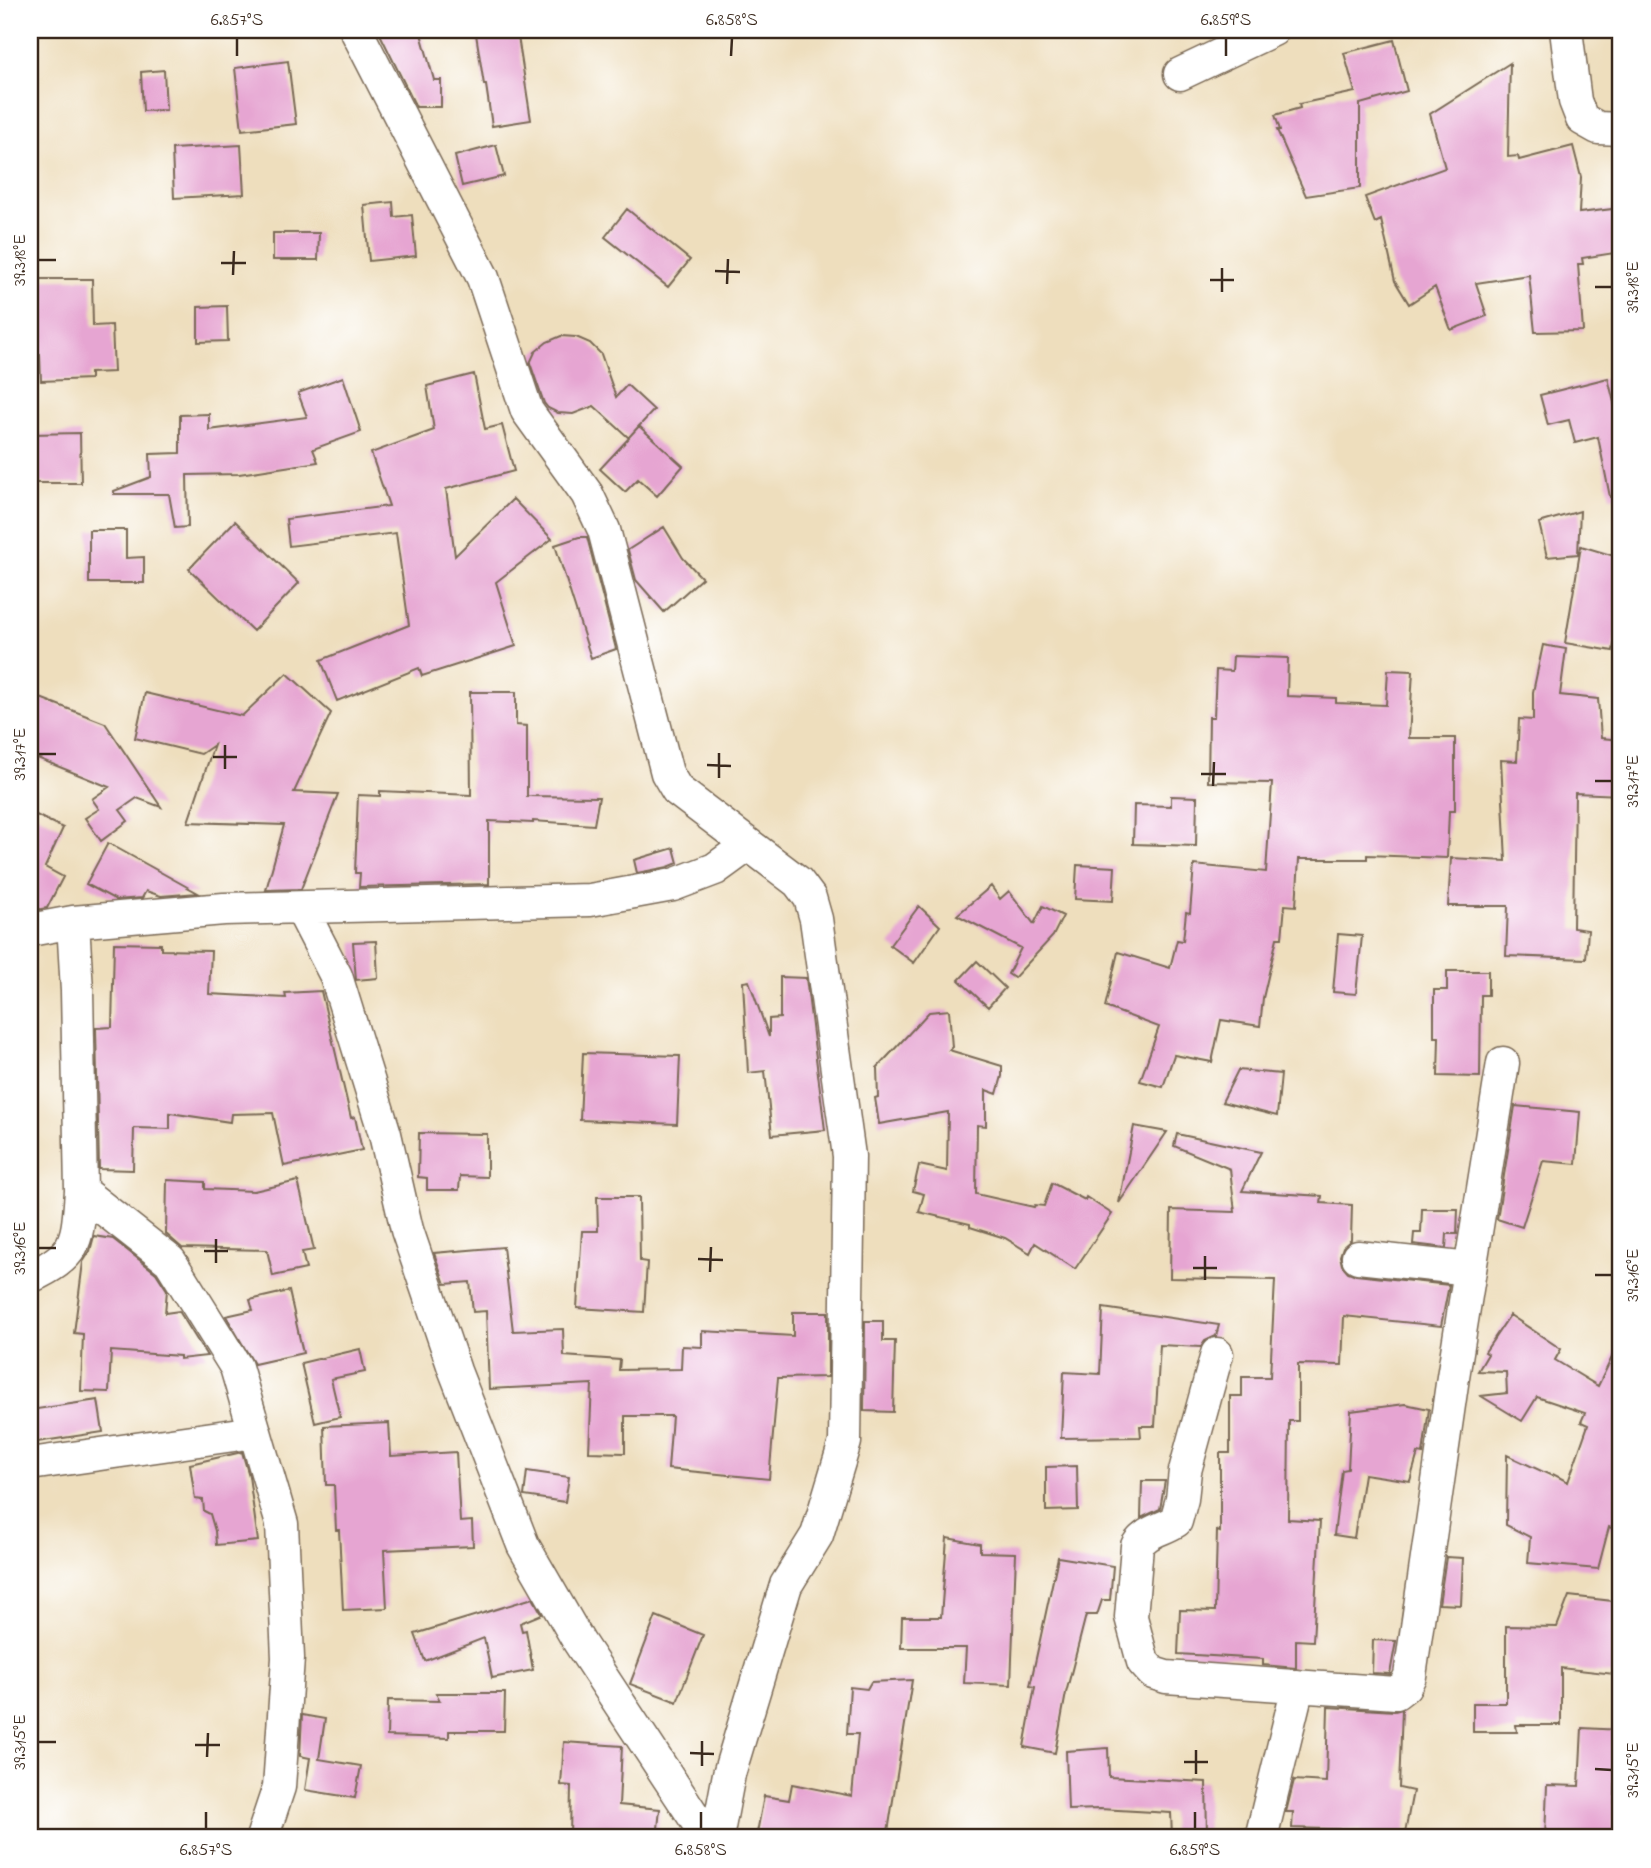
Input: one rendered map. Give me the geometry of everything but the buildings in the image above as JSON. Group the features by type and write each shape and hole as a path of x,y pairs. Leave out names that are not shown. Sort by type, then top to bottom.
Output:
{"street":[{"path":"356,30 483,278 527,411 587,494 604,530 667,773 677,790 798,882 810,898 816,919 849,1156 845,1442 817,1535 786,1585 729,1774 717,1838"},
{"path":"1180,74 1273,30"},
{"path":"1566,30 1575,100 1582,119 1598,128 1621,129"},
{"path":"30,930 73,922 224,909 590,900 673,885 715,869 748,845"},
{"path":"301,908 336,976 385,1134 407,1230 455,1371 523,1545 579,1642 708,1838"},
{"path":"30,1277 50,1268 64,1257 75,1242 81,1191 73,922"},
{"path":"1217,1354 1185,1471 1176,1521 1151,1532 1142,1538 1137,1546 1131,1617 1143,1662 1153,1672 1166,1677 1396,1693 1405,1686 1410,1676 1503,1063"},
{"path":"81,1191 170,1261 236,1367 282,1524 288,1658 278,1787 262,1838"},
{"path":"1358,1257 1470,1269"},
{"path":"30,1464 255,1432"},
{"path":"1261,1838 1298,1686"}]}
